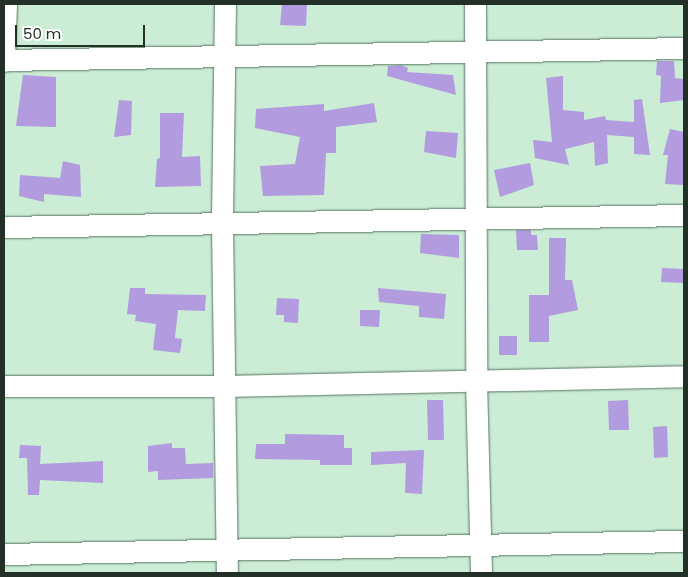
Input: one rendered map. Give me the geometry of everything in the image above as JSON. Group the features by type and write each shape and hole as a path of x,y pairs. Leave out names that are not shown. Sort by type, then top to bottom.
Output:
{"street":[{"path":"6,4 4,60 684,48"},
{"path":"226,4 222,224 223,386 228,573"},
{"path":"475,4 476,381 481,573"},
{"path":"4,227 684,215"},
{"path":"4,386 223,386 684,376"},
{"path":"4,554 227,548 684,541"}],"building":[{"path":"282,4 307,4 306,26 280,25"},
{"path":"657,61 674,61 675,78 684,79 684,100 660,103 661,76 656,75"},
{"path":"401,65 408,68 407,72 453,75 456,95 387,76 388,66"},
{"path":"23,75 56,77 56,127 16,126"},
{"path":"563,76 563,110 584,112 584,120 605,116 606,120 634,122 634,100 642,99 650,155 634,154 634,137 607,135 608,163 595,166 594,142 565,149 569,165 535,158 533,140 552,142 546,78"},
{"path":"119,100 132,101 131,135 114,137"},
{"path":"374,103 377,122 336,127 336,153 326,153 324,195 263,196 260,166 295,164 300,137 255,128 256,109 324,104 324,111"},
{"path":"160,113 184,113 182,157 200,156 201,186 155,187 157,159 160,158"},
{"path":"670,129 684,132 684,185 665,184 668,155 663,155"},
{"path":"426,131 458,133 456,158 424,152"},
{"path":"63,161 80,165 81,197 44,194 44,202 19,196 20,175 60,178"},
{"path":"530,163 534,185 500,197 494,170"},
{"path":"516,230 531,230 531,235 537,235 538,250 517,250"},
{"path":"421,234 459,235 459,258 420,253"},
{"path":"549,238 566,238 565,280 572,280 578,310 549,316 549,342 529,342 529,295 549,295"},
{"path":"662,268 684,269 684,283 661,282"},
{"path":"130,288 145,288 145,294 206,295 205,311 178,310 175,338 182,339 180,353 153,350 156,324 135,321 136,315 127,314"},
{"path":"378,288 446,294 444,319 419,317 419,306 379,302"},
{"path":"277,298 299,299 298,323 284,322 284,315 276,315"},
{"path":"360,310 380,310 379,327 360,326"},
{"path":"499,336 517,336 517,355 499,355"},
{"path":"427,400 443,400 444,440 428,440"},
{"path":"628,400 629,430 609,430 608,401"},
{"path":"667,426 668,457 654,458 653,427"},
{"path":"285,434 344,435 344,448 352,448 352,465 320,465 320,460 255,459 256,444 285,444"},
{"path":"172,443 172,448 185,448 186,464 213,463 213,478 158,480 158,471 148,472 148,446"},
{"path":"20,445 41,446 40,464 103,461 103,483 40,480 39,495 28,495 27,458 19,458"},
{"path":"424,450 422,494 405,493 406,463 371,465 371,452"}]}
